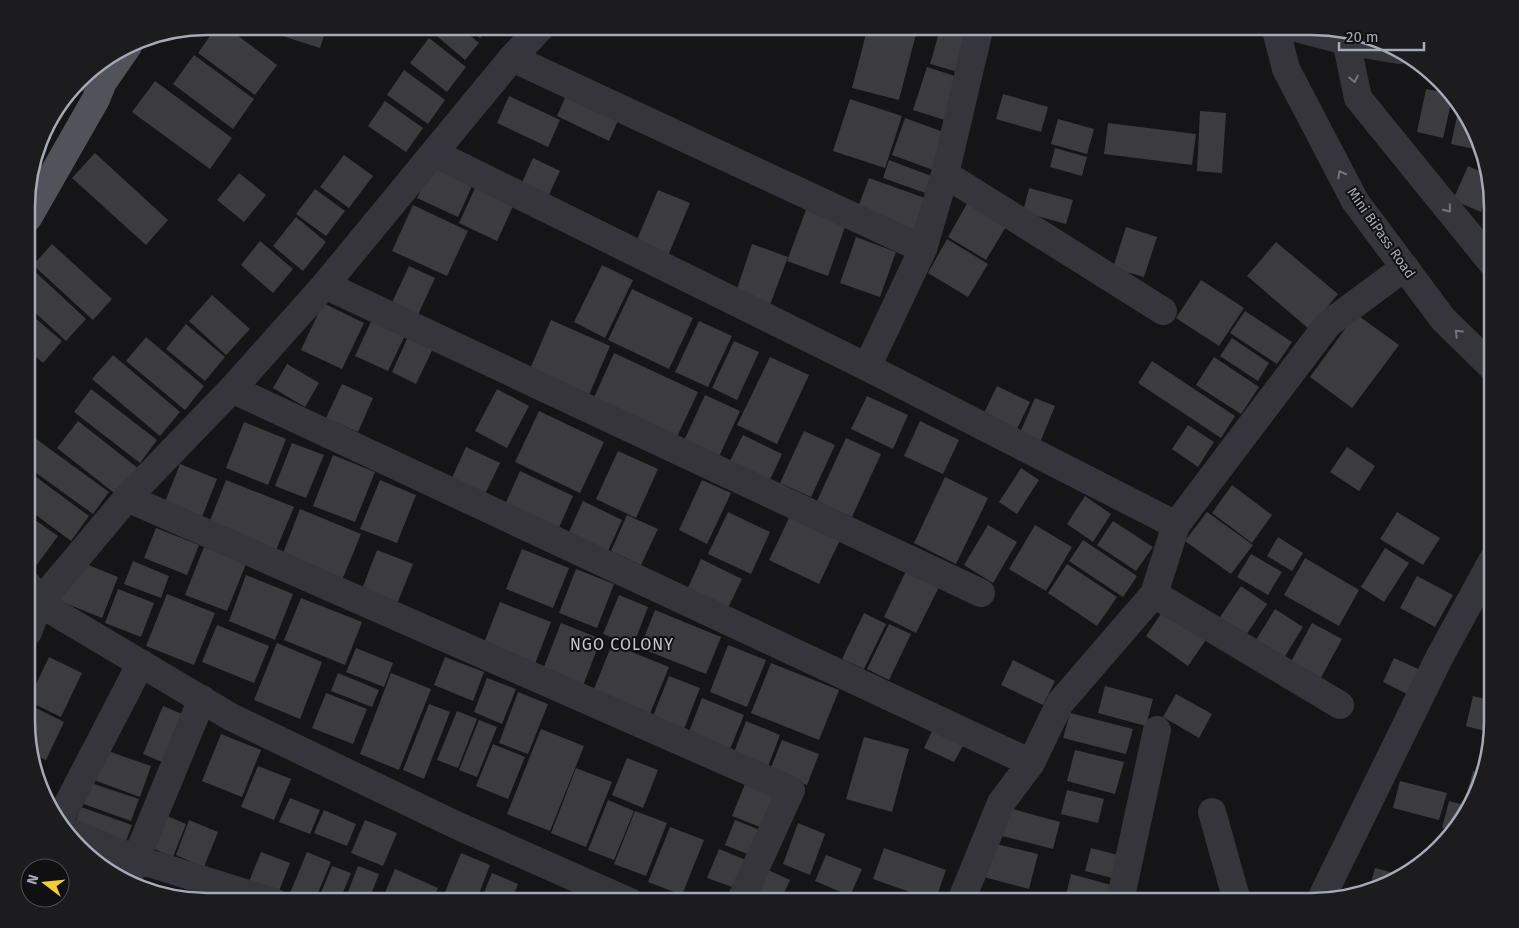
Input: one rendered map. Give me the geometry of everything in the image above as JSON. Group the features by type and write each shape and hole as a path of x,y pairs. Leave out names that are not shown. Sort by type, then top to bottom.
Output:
{"main road":[{"path":"35,206 96,98 93,79"}],"street":[{"path":"35,593 232,389 325,285 512,58 534,35"},
{"path":"867,367 923,249 946,174 978,35"},
{"name":"Mini BiPass Road","path":"1277,35 1286,69 1355,201 1443,319 1484,359"},
{"path":"1346,38 1358,98 1484,254"},
{"path":"512,58 923,249"},
{"path":"434,153 867,367 1176,525"},
{"path":"946,174 1163,311"},
{"path":"965,893 1001,803 1031,763 1060,703 1154,594 1176,525 1328,324 1405,267"},
{"path":"325,285 981,593"},
{"path":"232,389 1031,763"},
{"path":"127,498 791,790 744,893"},
{"path":"1324,893 1439,658 1484,576"},
{"path":"1154,594 1340,705"},
{"path":"35,595 141,663 231,717 447,820 610,893"},
{"path":"63,814 141,663"},
{"path":"132,870 202,699"},
{"path":"1122,893 1157,730"},
{"path":"1212,812 1235,893"},
{"path":"83,841 132,870 234,893"}],"building":[{"path":"211,35 237,35 277,65 255,95 198,53"},
{"path":"279,35 324,35 320,48"},
{"path":"436,35 470,35 479,43 465,60"},
{"path":"866,35 916,35 899,100 852,88"},
{"path":"938,35 977,35 965,74 930,64"},
{"path":"429,38 466,67 447,92 410,63"},
{"path":"194,55 254,99 233,129 173,84"},
{"path":"927,67 964,79 951,122 913,110"},
{"path":"404,70 445,100 428,124 387,95"},
{"path":"155,81 232,138 210,169 132,112"},
{"path":"1426,89 1440,92 1451,105 1443,138 1417,132"},
{"path":"568,91 620,116 609,141 557,116"},
{"path":"1003,94 1048,107 1041,132 996,119"},
{"path":"509,96 560,120 548,147 497,123"},
{"path":"850,99 902,116 885,168 833,151"},
{"path":"385,101 423,128 406,152 368,126"},
{"path":"1200,111 1226,113 1222,173 1197,171"},
{"path":"1457,115 1474,149 1451,144"},
{"path":"905,118 949,134 936,171 892,155"},
{"path":"1058,119 1094,129 1087,154 1051,144"},
{"path":"1108,123 1196,134 1192,165 1104,154"},
{"path":"1055,148 1087,157 1082,176 1050,167"},
{"path":"95,153 168,220 146,245 72,178"},
{"path":"344,155 373,176 349,208 320,187"},
{"path":"533,158 560,171 547,199 520,187"},
{"path":"889,160 934,177 928,194 883,178"},
{"path":"433,165 473,184 458,217 417,198"},
{"path":"1468,166 1481,172 1484,195 1484,205 1481,212 1453,200"},
{"path":"239,173 266,195 244,222 217,200"},
{"path":"869,178 925,198 914,230 857,210"},
{"path":"476,186 514,204 497,241 459,223"},
{"path":"1029,188 1073,200 1066,224 1023,212"},
{"path":"315,189 345,211 326,236 296,214"},
{"path":"658,190 690,203 665,263 633,249"},
{"path":"968,202 1007,225 986,260 948,237"},
{"path":"413,205 468,231 447,276 392,251"},
{"path":"807,207 847,221 828,276 787,261"},
{"path":"296,217 326,242 303,271 273,246"},
{"path":"1126,227 1157,237 1144,277 1113,268"},
{"path":"1484,230 1484,255 1475,251"},
{"path":"856,237 896,252 880,297 840,283"},
{"path":"947,239 988,264 968,297 928,273"},
{"path":"260,241 293,269 273,293 241,265"},
{"path":"1276,242 1338,294 1309,329 1247,276"},
{"path":"52,244 112,299 93,320 35,267 35,263"},
{"path":"752,244 788,257 767,313 733,301"},
{"path":"602,265 633,280 605,338 574,322"},
{"path":"409,266 435,278 416,319 390,307"},
{"path":"35,272 86,319 66,341 35,312"},
{"path":"1201,280 1244,308 1219,346 1176,318"},
{"path":"632,289 693,318 669,369 608,340"},
{"path":"212,295 250,329 226,355 189,321"},
{"path":"323,303 364,323 342,369 301,350"},
{"path":"1245,311 1292,342 1277,364 1230,333"},
{"path":"375,313 408,329 388,371 355,356"},
{"path":"1356,314 1399,345 1352,408 1310,377"},
{"path":"35,318 62,341 43,363 35,356"},
{"path":"551,320 610,346 586,402 527,376"},
{"path":"699,321 732,336 708,387 675,372"},
{"path":"186,324 225,357 205,381 166,349"},
{"path":"411,330 436,342 416,384 392,372"},
{"path":"146,337 204,386 185,410 126,361"},
{"path":"1232,338 1269,363 1258,381 1220,356"},
{"path":"734,341 759,352 737,400 712,388"},
{"path":"614,353 698,392 675,441 592,402"},
{"path":"113,355 180,412 160,436 92,379"},
{"path":"770,357 809,375 777,444 737,425"},
{"path":"1214,357 1259,387 1241,414 1196,385"},
{"path":"1152,361 1235,416 1221,438 1138,383"},
{"path":"287,364 319,383 305,407 273,388"},
{"path":"342,384 373,398 358,432 326,418"},
{"path":"997,386 1030,402 1016,431 983,415"},
{"path":"91,389 157,440 140,463 74,412"},
{"path":"497,389 529,406 507,448 475,431"},
{"path":"705,395 740,411 717,461 682,445"},
{"path":"867,396 908,415 893,449 851,429"},
{"path":"1035,398 1055,406 1037,450 1016,442"},
{"path":"539,411 604,442 580,493 515,462"},
{"path":"78,421 139,469 118,496 57,448"},
{"path":"920,421 959,440 943,474 904,456"},
{"path":"244,422 286,439 268,485 226,468"},
{"path":"1188,425 1214,442 1198,467 1172,449"},
{"path":"804,431 835,445 811,497 780,483"},
{"path":"743,435 782,454 769,482 729,463"},
{"path":"35,438 109,492 93,514 35,472"},
{"path":"846,438 881,454 852,517 817,501"},
{"path":"292,443 324,455 306,498 275,486"},
{"path":"466,447 500,463 483,498 450,482"},
{"path":"1347,447 1375,466 1359,491 1330,472"},
{"path":"618,451 658,469 636,518 596,499"},
{"path":"333,455 375,472 355,522 313,506"},
{"path":"180,464 217,479 200,522 163,507"},
{"path":"1021,468 1039,480 1017,514 999,502"},
{"path":"520,471 573,496 557,532 504,507"},
{"path":"35,476 89,516 71,541 35,514"},
{"path":"945,477 988,498 956,564 914,543"},
{"path":"226,480 294,507 276,550 209,523"},
{"path":"380,480 416,495 397,543 360,529"},
{"path":"702,480 731,493 707,544 679,530"},
{"path":"1232,485 1272,515 1252,543 1212,513"},
{"path":"1085,496 1111,514 1093,542 1067,524"},
{"path":"583,501 622,520 608,551 569,532"},
{"path":"300,509 361,534 340,585 280,561"},
{"path":"728,512 770,532 751,574 708,554"},
{"path":"1207,512 1253,545 1231,574 1185,541"},
{"path":"1397,512 1440,538 1423,565 1380,539"},
{"path":"627,515 658,529 641,565 611,551"},
{"path":"790,516 840,540 819,584 769,560"},
{"path":"35,520 58,536 35,565"},
{"path":"1113,521 1153,547 1136,571 1097,545"},
{"path":"988,525 1017,542 993,583 964,565"},
{"path":"1035,525 1072,547 1046,591 1009,569"},
{"path":"156,528 199,545 187,575 144,558"},
{"path":"1278,537 1303,553 1292,571 1267,556"},
{"path":"1083,540 1137,576 1123,597 1069,561"},
{"path":"204,547 246,564 227,611 185,595"},
{"path":"1385,548 1409,563 1384,602 1361,587"},
{"path":"522,549 569,568 553,608 506,589"},
{"path":"377,550 413,564 397,604 362,589"},
{"path":"1251,554 1282,572 1268,595 1237,577"},
{"path":"1305,558 1359,590 1339,626 1284,595"},
{"path":"701,559 742,579 726,612 686,592"},
{"path":"76,560 118,577 102,618 60,601"},
{"path":"133,561 169,576 161,598 124,584"},
{"path":"1067,564 1117,597 1097,626 1048,593"},
{"path":"576,569 614,584 597,628 559,613"},
{"path":"906,571 939,587 916,633 884,617"},
{"path":"246,575 293,594 275,640 229,621"},
{"path":"1417,576 1453,595 1435,627 1400,608"},
{"path":"1241,586 1267,604 1242,641 1216,623"},
{"path":"118,589 154,603 141,637 105,623"},
{"path":"167,594 215,613 194,665 146,646"},
{"path":"619,595 648,607 633,646 603,634"},
{"path":"301,598 362,622 345,665 284,640"},
{"path":"500,602 551,622 533,669 482,648"},
{"path":"1167,605 1210,634 1188,666 1146,636"},
{"path":"1275,609 1303,627 1279,666 1251,648"},
{"path":"655,610 721,637 706,674 640,648"},
{"path":"864,613 886,624 864,669 842,659"},
{"path":"561,623 601,639 582,688 542,672"},
{"path":"1312,623 1342,639 1317,685 1287,669"},
{"path":"889,624 911,634 889,680 867,669"},
{"path":"217,625 269,646 254,683 202,662"},
{"path":"277,643 322,662 300,719 254,700"},
{"path":"612,644 669,667 647,721 590,699"},
{"path":"728,645 766,660 747,707 710,692"},
{"path":"356,648 393,663 384,687 346,672"},
{"path":"49,657 82,673 61,717 35,704 35,686"},
{"path":"445,657 484,672 473,701 434,685"},
{"path":"1394,658 1425,672 1413,697 1383,682"},
{"path":"1013,660 1055,681 1043,705 1001,685"},
{"path":"771,663 839,690 819,740 751,713"},
{"path":"338,673 379,690 372,707 331,691"},
{"path":"391,673 431,689 399,770 360,754"},
{"path":"669,676 700,688 682,734 651,721"},
{"path":"487,678 516,689 502,724 474,712"},
{"path":"1105,686 1153,699 1146,726 1098,713"},
{"path":"518,692 548,704 528,754 499,743"},
{"path":"326,693 367,709 353,744 312,728"},
{"path":"1176,694 1212,714 1199,738 1163,717"},
{"path":"1473,696 1484,699 1484,731 1466,726"},
{"path":"702,698 744,715 728,754 687,737"},
{"path":"429,704 450,712 424,779 403,770"},
{"path":"163,706 189,717 169,765 143,754"},
{"path":"35,708 64,722 46,760 39,757 36,744"},
{"path":"457,711 477,719 458,768 437,760"},
{"path":"1070,713 1133,729 1126,754 1063,738"},
{"path":"479,720 497,727 477,777 459,770"},
{"path":"746,721 780,735 767,769 733,755"},
{"path":"541,729 584,746 550,831 507,814"},
{"path":"933,729 964,744 954,762 924,748"},
{"path":"221,734 261,750 242,797 202,781"},
{"path":"864,737 909,749 892,812 846,799"},
{"path":"782,740 819,754 807,785 770,770"},
{"path":"493,744 525,757 508,799 476,786"},
{"path":"102,749 151,766 140,797 91,779"},
{"path":"1075,750 1124,762 1115,794 1067,781"},
{"path":"627,758 658,770 643,808 612,795"},
{"path":"258,766 291,779 274,820 241,807"},
{"path":"576,768 612,782 586,847 551,833"},
{"path":"1473,771 1476,772 1471,787 1466,798"},
{"path":"747,779 780,792 765,829 732,816"},
{"path":"85,781 139,799 131,821 78,802"},
{"path":"1400,781 1447,793 1439,820 1393,808"},
{"path":"1067,790 1104,799 1098,823 1061,814"},
{"path":"290,798 320,810 310,834 279,822"},
{"path":"608,800 634,811 614,860 588,850"},
{"path":"1449,801 1462,804 1449,826 1446,829 1442,828"},
{"path":"81,807 132,825 124,846 73,828"},
{"path":"1005,807 1060,822 1053,849 998,835"},
{"path":"324,810 356,824 347,846 314,833"},
{"path":"635,811 667,823 646,876 614,864"},
{"path":"158,812 186,824 173,857 145,845"},
{"path":"189,820 218,832 204,867 176,855"},
{"path":"365,820 397,833 383,866 351,853"},
{"path":"735,820 765,832 755,857 725,845"},
{"path":"798,823 825,834 810,875 783,864"},
{"path":"670,827 704,840 683,893 677,893 648,882"},
{"path":"988,842 1038,854 1029,889 980,876"},
{"path":"884,848 946,870 938,893 912,893 873,879"},
{"path":"1091,848 1122,856 1116,879 1085,871"},
{"path":"719,849 746,860 735,888 707,878"},
{"path":"261,852 290,863 278,893 270,893 248,884"},
{"path":"307,852 331,862 318,893 290,893"},
{"path":"461,853 490,865 479,893 445,893"},
{"path":"826,855 862,869 851,893 843,893 815,881"},
{"path":"332,866 351,873 343,893 321,893"},
{"path":"358,866 379,874 372,893 348,893"},
{"path":"1375,868 1392,873 1388,875 1371,883"},
{"path":"395,869 438,888 436,893 385,893"},
{"path":"766,869 790,880 784,893 756,893"},
{"path":"492,873 518,884 514,893 484,893"},
{"path":"1071,874 1111,885 1109,893 1066,893"}],"district":[{"name":"NGO COLONY","path":"622,644"}]}
